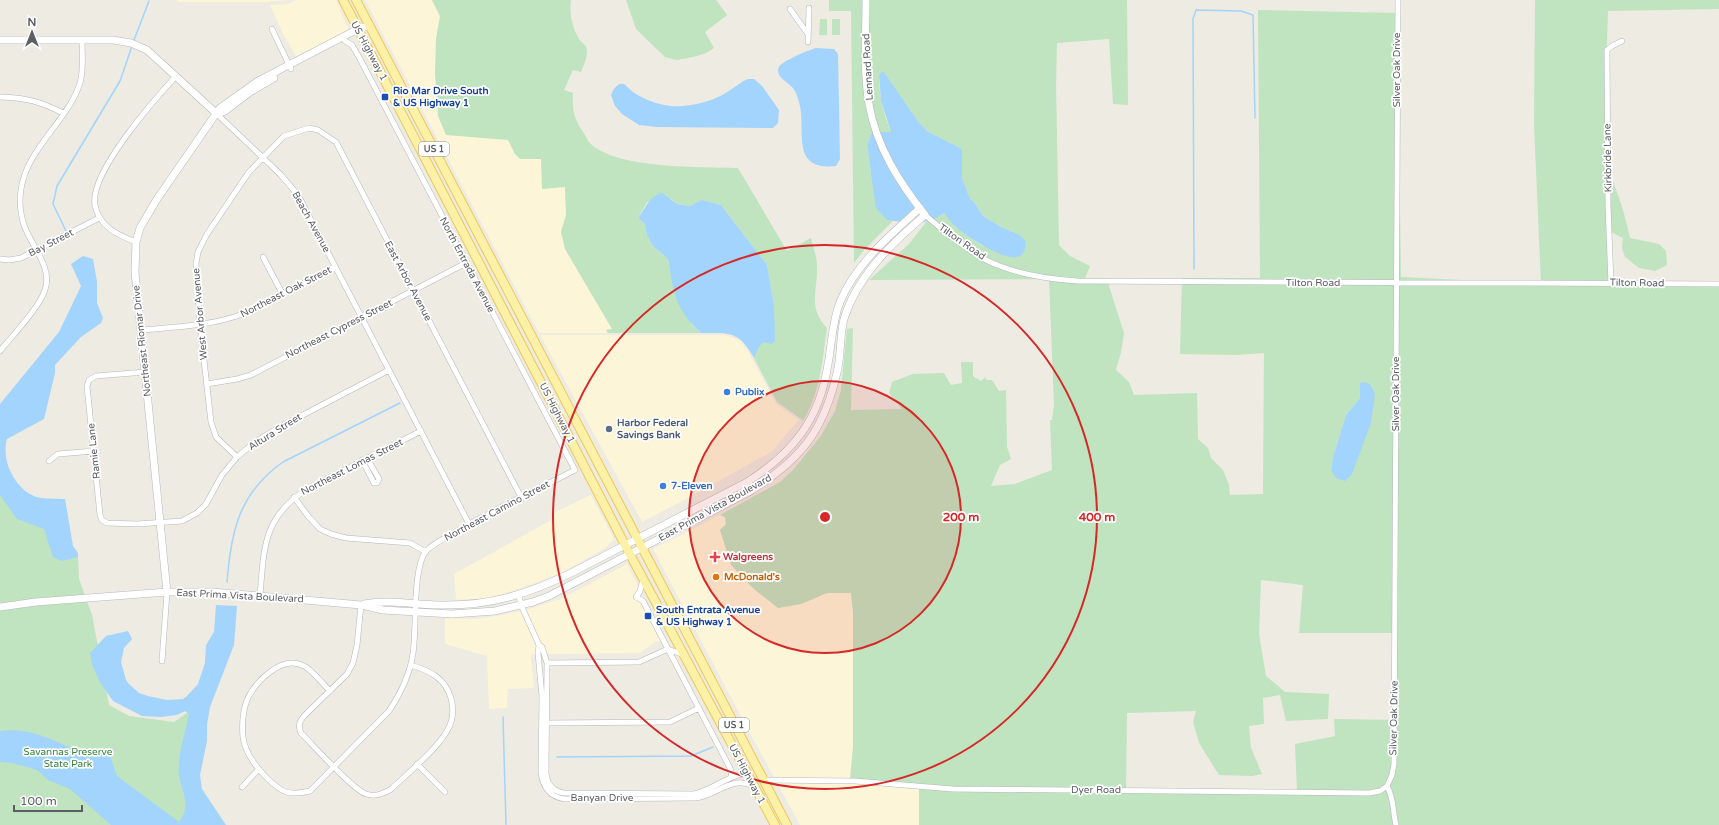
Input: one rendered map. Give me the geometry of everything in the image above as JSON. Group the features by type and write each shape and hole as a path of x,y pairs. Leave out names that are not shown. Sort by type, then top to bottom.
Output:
{"main road":[{"name":"US Highway 1","path":"343,0 493,287 625,545 774,825"},
{"name":"US Highway 1","path":"356,0 787,825"},
{"path":"484,270 495,278 501,279"},
{"path":"493,287 500,289 512,299"},
{"path":"740,761 763,780"},
{"path":"747,773 771,794"}],"street":[{"name":"Lennard Road","path":"866,0 866,78 869,104 876,130 893,169 902,185 925,214"},
{"name":"Silver Oak Drive","path":"1387,786 1392,775 1394,764 1398,0"},
{"path":"808,42 809,8"},
{"path":"790,9 808,34"},
{"name":"Northeast Riomar Drive","path":"290,67 369,26"},
{"path":"272,29 290,67"},
{"name":"Northeast Riomar Drive","path":"167,592 135,272 136,242 140,228 157,199 220,108 239,93 258,81 345,41 359,31"},
{"name":"Beach Avenue","path":"0,40 112,40 137,45 147,50 176,76 280,174 298,195 470,524"},
{"path":"1,348 41,300 46,289 47,278 44,266 25,226 21,210 20,195 24,177 32,160 74,97 80,82 82,40"},
{"name":"North Entrada Avenue","path":"345,41 352,45 360,59 575,470"},
{"name":"Kirkbride Lane","path":"1611,283 1608,183 1607,50 1622,41"},
{"path":"360,59 363,54 370,53"},
{"path":"136,242 117,235 99,218 95,204 96,188 104,170 149,105 176,76"},
{"path":"0,98 25,98 42,102 63,113"},
{"name":"East Arbor Avenue","path":"262,158 284,136 309,128 318,130 336,142 521,498"},
{"name":"West Arbor Avenue","path":"238,457 216,437 211,422 200,325 196,264 198,252 207,234 248,172 262,158"},
{"name":"East Prima Vista Boulevard","path":"0,606 167,592 213,592 361,605 383,610 473,605 519,596 546,586 747,482 767,470 789,450 806,428 823,391 840,302 859,268 873,252 920,208"},
{"name":"East Prima Vista Boulevard","path":"417,608 452,614 495,611 549,596 749,492 773,477 796,457 810,440 823,416 832,393 838,366 844,320 857,290 870,270 899,238 925,214"},
{"name":"Tilton Road","path":"925,214 947,234 987,260 1006,268 1052,279 1085,281 1719,284"},
{"name":"Bay Street","path":"0,259 18,259 99,218"},
{"path":"263,257 282,294"},
{"name":"Northeast Cypress Street","path":"207,384 251,375 466,263"},
{"name":"Northeast Oak Street","path":"141,330 200,325 230,319 243,314 336,267"},
{"path":"836,317 844,320"},
{"name":"Altura Street","path":"160,523 182,521 197,513 206,504 222,475 238,457 255,442 278,428 389,370"},
{"name":"Ramie Lane","path":"145,372 96,376 90,380 87,386 102,520 114,524 160,523"},
{"name":"Northeast Lomas Street","path":"260,596 264,548 268,535 275,519 294,497 308,488 362,460 421,432"},
{"path":"49,461 58,454 94,452"},
{"path":"362,460 371,480 374,484 377,484 379,479 367,458"},
{"name":"Northeast Camino Street","path":"426,552 440,541 470,524 575,470"},
{"path":"294,497 320,529 331,534 346,538 410,543 426,552 421,563 418,577 414,651 406,682 399,697 389,711 310,791 299,794 288,793 278,788 259,769 248,754 244,738 243,722 247,701 266,675 277,666 291,663 304,666 330,691"},
{"path":"643,578 640,591 636,596 643,601 730,768 732,777"},
{"path":"162,661 167,592"},
{"name":"Banyan Drive","path":"519,596 521,605 539,645 542,647 547,663 544,752"},
{"path":"361,605 357,646 353,663 347,674 300,721 299,727 301,733 335,767 359,790 367,794 382,794 390,790 442,738 447,730 452,714 450,694 440,678 433,673 411,665"},
{"name":"Banyan Drive","path":"539,645 538,653 546,773 548,782 561,796 696,796 704,791 724,784 739,782 748,783 754,786"},
{"path":"547,663 639,662 668,650 684,655"},
{"path":"546,723 670,722 699,708"},
{"path":"417,764 445,792"},
{"path":"242,787 259,769"},
{"name":"Banyan Drive","path":"724,784 732,777 747,773"},
{"name":"Dyer Road","path":"763,780 855,781 961,789 1369,793 1380,791 1387,786"},
{"path":"1387,786 1392,797 1396,825"}],"shaded area":[{"path":"178,0 291,0 266,2 178,2"},
{"path":"296,0 336,0 349,31 297,58 284,36 270,5 288,4"},
{"path":"365,0 432,0 440,16 436,39 436,73 508,140 515,152 541,159 565,187 566,215 561,232 565,249 613,329 607,330 608,333 539,333"},
{"path":"540,335 726,335 739,340 747,349 776,404 799,420 771,452 642,522"},
{"path":"591,495 614,539 607,547 561,573 504,594 487,598 456,600 454,574 553,519 553,513"},
{"path":"720,515 725,517 726,524 720,530 738,574 778,608 801,604 827,593 851,593 853,612 853,747 850,780 919,786 919,825 800,825 653,549"},
{"path":"627,564 639,588 633,598 641,603 661,641 655,642 640,653 547,654 545,646 541,643 526,610 563,598"},
{"path":"521,611 537,645 536,654 533,654 531,657 534,688 508,689 507,708 489,709 487,656 445,644 445,618 477,619"}],"green space":[{"path":"432,0 571,0 570,9 573,24 576,33 586,47 587,53 581,72 573,70 564,90 573,93 574,115 591,144 605,153 621,159 641,163 683,167 738,168 787,251 811,238 817,263 815,306 817,313 827,328 820,376 814,399 803,421 777,402 754,358 759,347 764,342 774,306 767,265 721,205 702,200 689,206 677,204 671,199 647,202 638,218 645,224 647,235 653,246 668,259 692,325 701,333 608,333 606,330 612,329 565,249 561,232 566,215 565,187 542,189 541,159 520,159 515,154 508,140 446,135 438,116 435,73 436,39 440,16"},
{"path":"626,0 716,0 727,15 705,32 714,48 706,53 677,60 665,57 636,29"},
{"path":"829,0 863,0 874,132 872,132 867,145 871,173 887,219 893,221 865,249 854,263 851,11 829,11"},
{"path":"868,0 1127,0 1128,105 1113,104 1109,39 1057,43 1056,83 1059,245 1070,256 1090,266 1085,278 1110,278 1109,286 1124,333 1116,370 1129,382 1134,395 1197,393 1198,439 1208,448 1211,458 1223,470 1229,485 1230,495 1263,494 1264,353 1236,355 1180,354 1182,278 1260,278 1258,10 1397,13 1401,277 1541,284 1534,124 1535,0 1719,0 1719,9 1608,11 1606,71 1608,175 1618,194 1630,238 1659,244 1666,251 1667,265 1655,271 1639,268 1625,257 1622,248 1623,238 1609,231 1609,283 1719,284 1719,825 919,825 919,786 850,780 853,747 853,612 851,593 827,593 801,604 778,608 754,589 731,565 720,530 726,524 725,517 720,515 780,482 793,470 821,436 835,411 841,390 847,329 853,328 851,410 902,409 889,393 892,382 913,374 944,373 951,385 962,383 961,362 973,362 973,376 981,381 986,377 986,380 992,380 999,391 1006,390 1007,447 1011,459 1000,465 991,486 1015,484 1052,470 1050,420 1052,420 1054,405 1049,279 869,280 909,244 927,221 933,220 944,213 955,226 982,246 1018,234 1003,228 983,216 974,202 970,199 962,178 962,149 927,131 918,121 883,72 879,75 881,97 891,132 879,132 871,103 869,78","holes":["1360,384 1371,423 1331,470 1333,457 1346,415 1360,398","1261,580 1303,585 1299,633 1393,633 1399,696 1398,720 1334,719 1335,736 1295,744 1297,791 1126,791 1127,713 1196,711 1193,722 1199,743 1219,775 1252,776 1262,774 1251,748 1249,726 1264,724 1263,698 1280,695 1286,721 1328,719 1329,694 1285,692 1266,676 1259,634"]},
{"path":"820,19 827,19 827,35 819,35"},
{"path":"832,19 840,19 840,35 832,35"},
{"name":"Savannas Preserve State Park","path":"0,491 44,525 56,558 78,557 79,579 92,615 109,705 129,716 174,722 194,708 185,825 0,825"}],"water":[{"path":"816,48 834,49 838,54 840,159 836,166 821,166 812,162 806,155 803,146 801,113 798,99 793,88 780,76 778,70 781,65 790,59"},
{"path":"883,71 918,121 927,131 962,149 962,178 970,199 974,202 983,216 1003,228 1018,234 1025,240 1024,252 1018,257 1009,257 984,246 956,227 944,213 933,220 919,223 925,218 892,162 879,132 891,132 881,101 879,75"},
{"path":"748,79 754,79 762,86 779,110 778,123 773,128 657,127 639,125 622,114 615,106 611,95 617,85 624,84 636,94 652,102 671,106 687,106 718,97"},
{"path":"872,132 874,132 916,208 901,222 887,220 876,208 867,145"},
{"path":"662,193 677,204 689,206 702,200 721,205 767,265 774,306 775,341 772,344 764,342 759,347 754,358 749,349 738,338 732,335 719,333 701,333 685,316 674,290 668,259 653,246 647,235 645,224 638,218 650,200"},
{"path":"83,256 93,259 97,282 97,303 103,318 101,323 81,337 55,365 55,373 44,419 7,439 6,447 8,464 15,480 20,486 34,496 41,498 65,499 73,546 78,553 78,557 62,561 53,557 44,529 17,519 0,495 0,404 59,332 81,286 71,264"},
{"path":"1364,382 1370,384 1375,394 1371,423 1352,474 1345,481 1336,478 1331,470 1333,457 1346,415 1360,398 1360,383"},
{"path":"216,605 237,606 234,645 210,707 207,725 207,741 200,775 202,789 226,825 111,825 70,789 48,780 37,770 12,763 0,762 0,731 24,731 46,737 89,757 93,757 95,750 102,750 110,756 117,776 179,822 183,816 186,804 179,775 179,759 189,714 185,711 177,715 161,717 142,716 113,701 99,681 92,664 90,653 106,636 128,631 132,639 124,648 121,662 126,680 129,684 139,693 148,696 167,700 183,699 198,684 205,663 206,645 214,632"}],"waterway":[{"path":"134,40 149,1"},
{"path":"1194,269 1193,19 1196,10 1241,11 1253,15 1255,118"},
{"path":"66,231 53,204 57,186 120,81 132,46"},
{"path":"227,582 231,546 240,514 256,487 268,474 283,462 400,403"},
{"path":"503,717 506,825"},
{"path":"557,757 691,756 713,747"}],"place":[{"name":"Rio Mar Drive South & US Highway 1","path":"385,97"},
{"name":"Publix","path":"727,392"},
{"name":"Harbor Federal Savings Bank","path":"609,429"},
{"name":"7-Eleven","path":"663,486"},
{"name":"Walgreens","path":"715,557"},
{"name":"McDonald's","path":"716,577"},
{"name":"South Entrata Avenue & US Highway 1","path":"648,616"}]}
